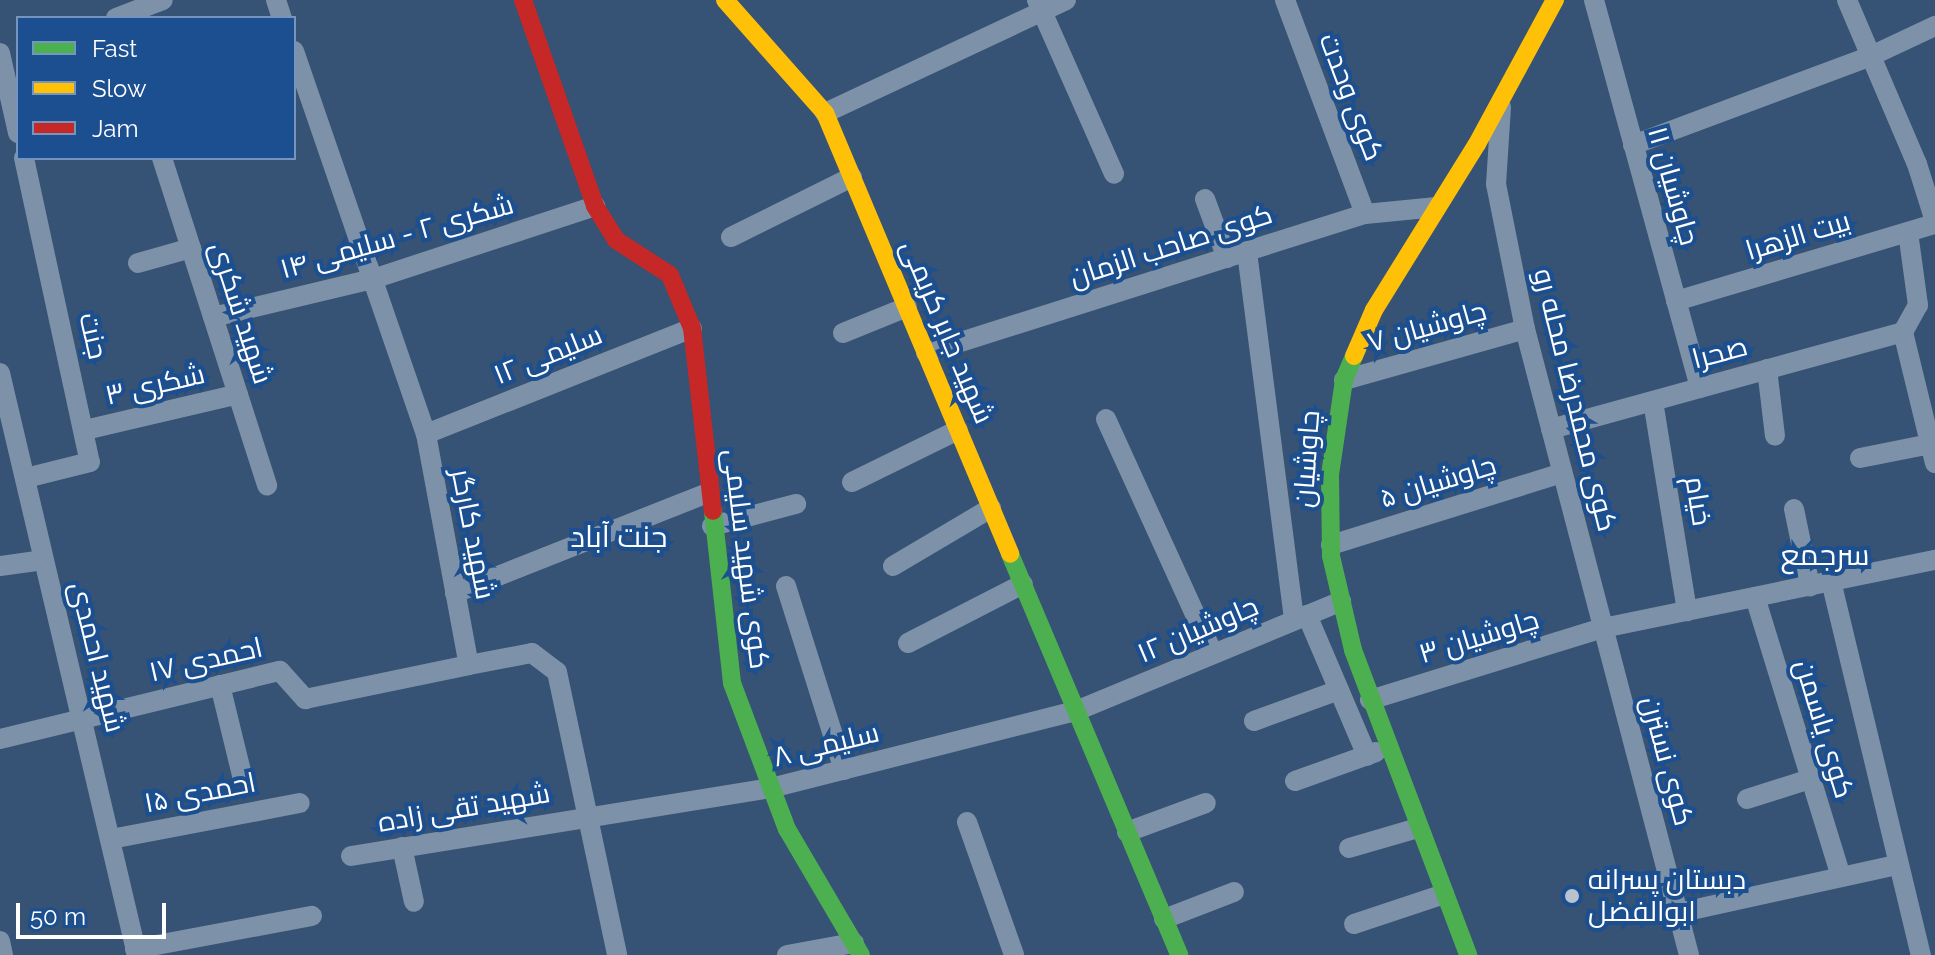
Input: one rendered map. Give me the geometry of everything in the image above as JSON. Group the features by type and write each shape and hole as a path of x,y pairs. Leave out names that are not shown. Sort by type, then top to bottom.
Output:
{"street":[{"path":"122,16 163,0"},
{"name":"کوی شهید سلیمی","path":"523,0 595,206 616,240 670,275 692,328 707,493 732,683 787,829 857,949"},
{"path":"825,113 1040,5 1066,0"},
{"name":"کوی وحدت","path":"1285,0 1365,214"},
{"name":"چاوشیان","path":"1468,955 1387,748 1341,601 1331,545 1330,475 1344,380 1374,310 1502,99 1555,0"},
{"name":"چاوشیان ۱۱","path":"1594,0 1700,388"},
{"path":"1847,0 1871,56 1926,160 1935,223"},
{"name":"شهید جابر کریمی","path":"736,3 825,113 1179,955"},
{"path":"1040,5 1114,174"},
{"path":"1633,145 1871,56 1935,26"},
{"path":"0,52 16,124"},
{"name":"شهید کارگر","path":"296,57 426,434 469,665"},
{"name":"کوی محمدرضا محله رو","path":"1502,99 1496,184 1525,329 1603,628"},
{"name":"جنت","path":"24,160 90,462 26,478"},
{"name":"شهید شکری","path":"163,160 267,486"},
{"path":"1457,176 1478,175 1496,184"},
{"path":"731,237 852,177"},
{"path":"1205,199 1237,255 1301,618 1339,690 1367,756"},
{"name":"شکری ۲ - سلیمی ۱۴","path":"213,317 373,279 595,206"},
{"name":"کوی صاحب الزمان","path":"926,353 1365,214 1437,207"},
{"name":"بیت الزهرا","path":"1676,301 1935,223"},
{"path":"1860,458 1932,454 1926,385 1903,332 1918,305 1908,232"},
{"path":"138,263 191,248"},
{"path":"843,333 907,307"},
{"name":"سلیمی ۱۲","path":"426,434 692,328"},
{"name":"چاوشیان ۷","path":"1344,380 1525,329"},
{"name":"صحرا","path":"1551,429 1903,332"},
{"path":"1767,369 1775,436"},
{"name":"شهید احمدی","path":"0,373 84,717 136,952"},
{"name":"شکری ۳","path":"85,430 238,394"},
{"name":"خیام","path":"1653,401 1687,611"},
{"path":"1106,419 1213,654"},
{"path":"852,482 958,430"},
{"name":"چاوشیان ۵","path":"1331,545 1562,473"},
{"path":"455,593 707,493"},
{"path":"712,526 796,504"},
{"path":"893,566 991,508"},
{"path":"1794,509 1810,586"},
{"path":"0,566 44,560"},
{"name":"چاوشیان ۳","path":"1370,700 1603,628 1935,560"},
{"path":"1831,581 1896,865 1921,955"},
{"path":"908,643 1023,584"},
{"path":"786,586 844,770"},
{"name":"کوی یاسمن","path":"1755,597 1841,876"},
{"name":"چاوشیان ۱۲","path":"1076,711 1341,601"},
{"name":"کوی نسترن","path":"1603,628 1689,955"},
{"path":"469,665 532,653 557,672 617,955"},
{"name":"احمدی ۱۷","path":"0,739 280,671 305,699 469,665"},
{"path":"220,685 242,775"},
{"path":"1254,721 1339,690"},
{"name":"سلیمی ۸","path":"587,815 771,788 1076,711"},
{"path":"1295,781 1387,748"},
{"path":"1747,799 1810,779"},
{"name":"احمدی ۱۵","path":"111,839 300,803"},
{"path":"1127,832 1206,803"},
{"name":"شهید تقی زاده","path":"351,856 587,815"},
{"path":"967,822 1014,955"},
{"path":"1349,848 1418,828"},
{"path":"402,847 414,902"},
{"path":"1678,913 1896,865"},
{"path":"1164,919 1234,892"},
{"path":"1354,924 1444,894"},
{"path":"136,952 312,916"},
{"path":"0,941 3,955"},
{"path":"787,955 857,949"}],"traffic: fast":[{"path":"1354,356 1344,380 1330,475 1331,556 1353,650 1468,955"},
{"path":"713,511 732,683 787,829 861,955"},
{"path":"1010,554 1179,955"}],"traffic: slow":[{"path":"725,0 825,113 1010,554"},
{"path":"1354,356 1374,310 1477,144 1555,0"}],"traffic: jam":[{"path":"523,0 595,206 616,240 670,275 692,328 713,511"}],"place":[{"name":"دبستان پسرانه ابوالفضل","path":"1572,896"}],"district":[{"name":"جنت آباد","path":"619,537"},
{"name":"سرجمع","path":"1825,555"}]}
